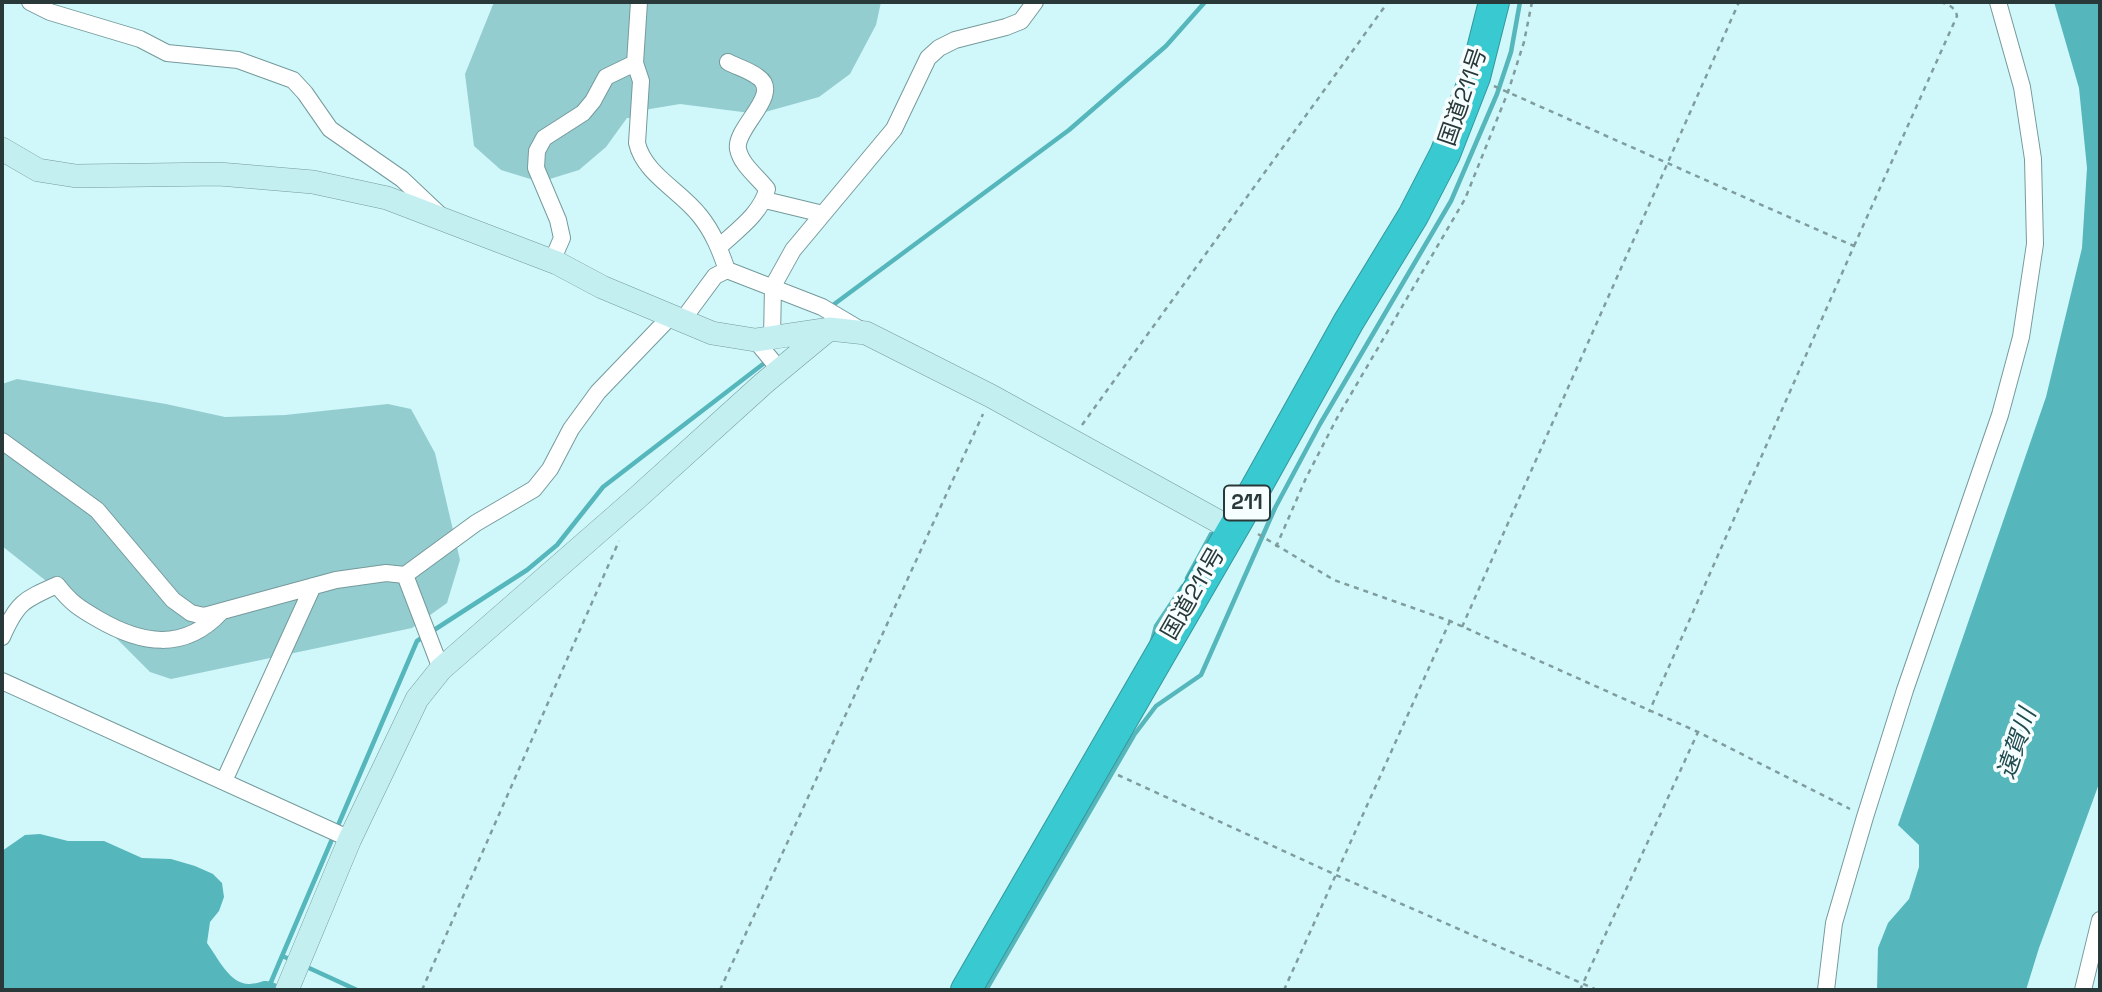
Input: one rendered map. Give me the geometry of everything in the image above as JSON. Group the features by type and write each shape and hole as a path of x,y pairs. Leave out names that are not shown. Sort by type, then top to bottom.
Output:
{"highway":[{"name":"国道211号","path":"966,990 1235,525 1349,321 1413,216 1445,154 1475,77 1494,2"}],"street":[{"path":"30,2 50,12 141,39 167,54 237,60 293,80 306,93 330,129 402,179 441,217"},
{"path":"639,2 635,63 640,82 637,143 639,152 646,164 699,214 719,247 727,270"},
{"path":"772,350 773,286 793,250 894,129 928,58 939,48 955,40 1021,21 1035,2"},
{"path":"1826,990 1834,923 1865,817 2000,415 2021,337 2035,244 2033,159 2022,88 1998,2"},
{"path":"719,247 751,217 765,200 767,190 746,165 738,150 739,136 764,98 764,85 760,78 728,62"},
{"path":"552,261 562,238 558,220 536,168 537,151 544,138 583,113 606,77 635,63"},
{"path":"2,149 38,170 76,176 219,174 313,182 387,198 552,261 602,287 676,319 712,333 772,350 825,321"},
{"path":"765,200 823,214"},
{"path":"2,442 97,510 181,608 204,616 313,586 386,573 405,575 476,523 534,489 550,469 571,429 598,392 676,319 715,276 727,270 773,286 825,321 866,333 1235,525"},
{"path":"287,990 339,834 417,699 441,669 772,350 825,321"},
{"path":"405,575 441,669"},
{"path":"2,638 13,612 28,597 57,585 70,602 119,631 143,639 170,640 192,635 211,623 223,609"},
{"path":"224,782 313,586"},
{"path":"2,681 339,834"},
{"path":"2083,990 2100,920"}],"path":[{"path":"1070,440 1388,2"},
{"path":"1276,547 1306,478 1337,418 1465,199 1508,92 1524,42 1532,2"},
{"path":"1462,627 1739,2"},
{"path":"1649,712 1956,16 1956,11 1941,2"},
{"path":"1475,77 1854,246"},
{"path":"720,990 991,396"},
{"path":"1235,525 1334,580 1450,621 1698,732 1865,817"},
{"path":"422,990 621,535"},
{"path":"1284,990 1450,621"},
{"path":"1580,990 1698,732"},
{"path":"1096,765 1597,990"}],"shaded area":[{"path":"494,2 881,2 876,25 850,74 819,97 758,114 680,104 632,112 632,118 627,118 606,147 579,170 540,182 501,170 474,146 465,74"},
{"path":"17,379 166,404 225,417 285,415 388,404 411,409 435,453 460,560 447,603 412,628 171,679 150,672 108,630 2,546 2,384"}],"water":[{"name":"遠賀川","path":"2054,2 2100,2 2100,781 2026,990 1877,990 1878,948 1888,923 1909,899 1919,867 1919,845 1898,825 2046,397 2082,248 2087,168 2079,88"},
{"path":"40,834 68,841 104,841 142,858 171,859 213,874 222,883 224,897 219,911 210,922 207,943 225,970 236,980 250,984 272,982 277,984 275,990 2,990 2,851 25,835"}],"waterway":[{"path":"829,308 1069,130 1166,46 1205,2"},
{"path":"986,990 1134,735 1156,706 1201,675 1275,508 1320,424 1451,201 1497,94 1511,52 1520,2"},
{"path":"282,956 417,641 527,570 557,545 603,487 767,361"},
{"path":"1187,578 1211,534"},
{"path":"1152,641 1156,626 1183,586"},
{"path":"271,982 282,956 287,958"},
{"path":"309,968 357,990"}]}
